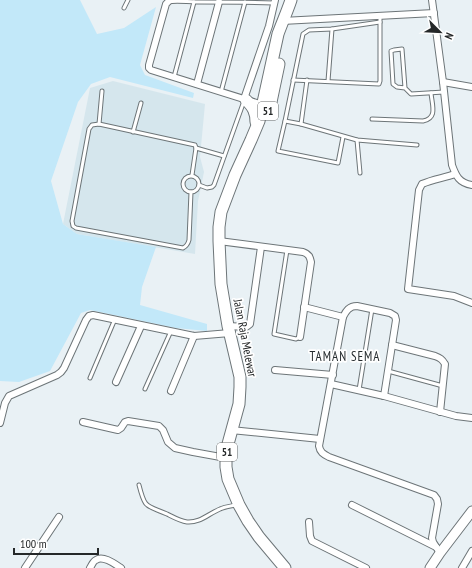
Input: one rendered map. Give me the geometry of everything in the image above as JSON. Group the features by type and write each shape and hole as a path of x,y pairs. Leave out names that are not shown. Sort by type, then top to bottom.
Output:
{"highway":[{"name":"Jalan Raja Melewar","path":"229,192 241,175 267,118 278,34 291,0"},
{"name":"Jalan Raja Melewar","path":"271,82 252,140 224,202 220,219 219,241 221,284 239,372 240,387 239,404 231,430 226,458 228,479 240,505 259,537 282,567"},
{"path":"245,99 257,99 271,82"},
{"path":"245,99 254,109 256,115 252,140"}],"street":[{"path":"432,0 452,165 455,174 461,181 472,185"},
{"path":"168,2 166,4 149,68 151,70 263,105"},
{"path":"197,84 219,2"},
{"path":"245,99 269,26 275,2"},
{"path":"285,18 380,19 434,13"},
{"path":"443,82 472,88"},
{"path":"455,174 422,184 419,190 408,289 454,296 472,303"},
{"path":"219,241 303,252 310,257 311,262 300,338"},
{"path":"0,423 5,403 9,396 61,372 83,324 89,316 93,315 115,319 194,336 246,327 250,324 262,247"},
{"path":"384,396 396,320 395,316 390,313 353,306 346,311 343,317 320,439 320,450 325,455 434,495 438,504 432,538 438,550"},
{"path":"304,307 343,317"},
{"path":"116,382 142,326"},
{"path":"171,391 194,336"},
{"path":"392,345 440,358 445,364 440,412"},
{"path":"275,370 333,375"},
{"path":"331,384 384,396 440,412 472,418"},
{"path":"83,422 118,430 125,422 128,421 159,426 164,430 168,442 175,448 226,458"},
{"path":"231,430 320,439"},
{"path":"352,505 438,550"},
{"path":"430,567 438,550 467,518 472,510"},
{"path":"25,568 59,517"},
{"path":"309,522 312,541 366,568"},
{"path":"462,568 471,553"},
{"path":"90,568 95,560 100,558 105,559 121,568"}],"lane":[{"path":"124,8 128,0"},
{"path":"168,2 173,0 194,2 275,2"},
{"path":"221,92 246,1"},
{"path":"174,77 194,2"},
{"path":"293,80 379,84 380,19 332,28 309,30 303,34 293,80 285,121 278,151 338,163 343,137"},
{"path":"328,81 332,28"},
{"path":"405,88 402,49 391,51 393,84 397,87 405,88 411,94 444,92"},
{"path":"301,124 307,80"},
{"path":"99,124 102,91"},
{"path":"372,119 428,120 432,118 433,114 431,93"},
{"path":"199,185 207,188 214,185 245,99"},
{"path":"133,132 141,103"},
{"path":"285,121 357,140 417,145"},
{"path":"191,192 189,240 186,247 183,248 76,228 73,226 73,214 88,128 92,125 99,124 192,143 196,148 224,156"},
{"path":"357,140 360,173"},
{"path":"192,175 196,148"},
{"path":"191,192 184,187 183,182 187,177 192,175"},
{"path":"191,192 197,189 199,185 197,178 192,175"},
{"path":"288,250 274,334 296,339 300,338"},
{"path":"359,390 372,309"},
{"path":"90,378 115,319"},
{"path":"145,389 171,331"},
{"path":"388,371 443,386"},
{"path":"139,485 144,503 150,508 180,521 192,523 220,508 240,505"}],"shaded area":[{"path":"0,0 80,0 97,34 124,28 156,7 140,65 145,75 194,93 193,98 110,77 91,84 78,102 51,181 63,224 77,234 156,247 142,287 140,305 207,324 207,331 176,328 90,310 81,313 50,371 19,382 0,381"},
{"path":"113,81 205,104 200,157 204,172 198,201 195,254 77,234 63,224 90,88"}],"district":[{"name":"TAMAN SEMA","path":"345,356"}]}
